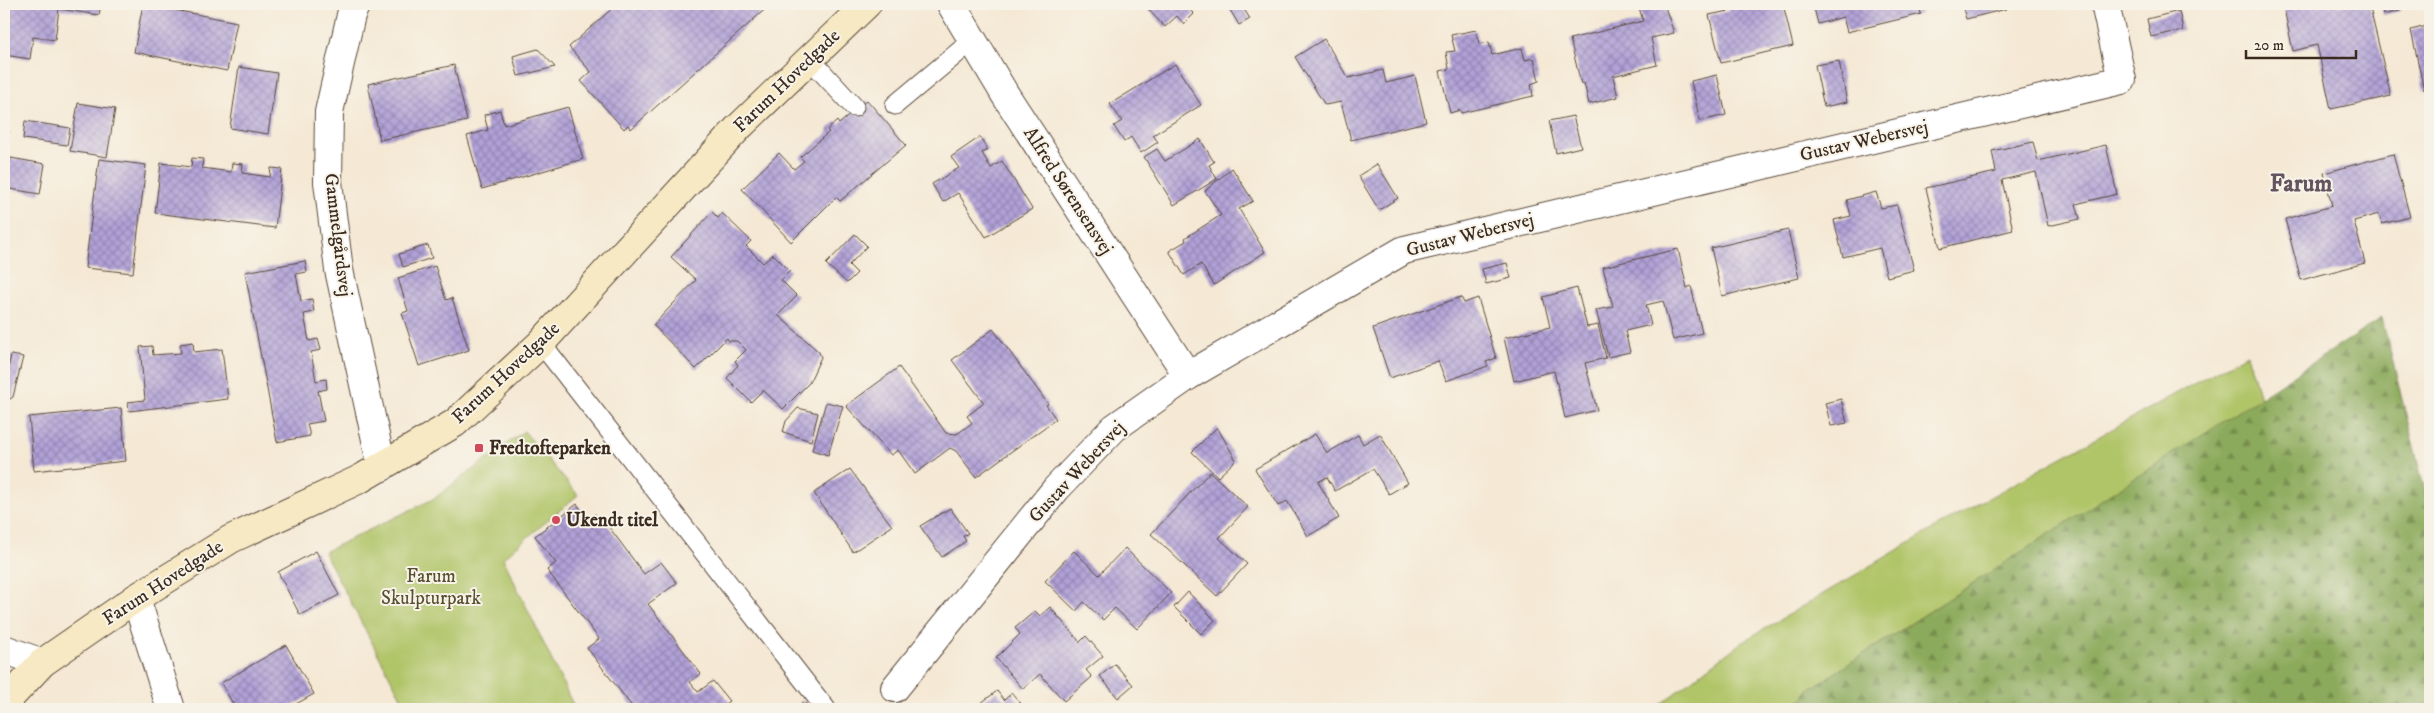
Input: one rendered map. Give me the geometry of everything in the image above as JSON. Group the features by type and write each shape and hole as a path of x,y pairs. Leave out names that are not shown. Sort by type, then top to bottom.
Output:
{"street":[{"name":"Gammelgårdsvej","path":"356,4 351,15 329,112 328,182 339,270 382,467"},
{"name":"Farum Hovedgade","path":"4,704 42,663 136,598 231,540 327,496 382,467 456,422 541,343 738,128 867,4"},
{"name":"Alfred Sørensensvej","path":"951,4 1006,96 1188,376"},
{"name":"Gustav Webersvej","path":"895,688 1056,489 1114,428 1188,376 1404,250 2122,80 2105,4"},
{"path":"136,598 171,709"},
{"path":"4,649 42,663"}],"lane":[{"path":"895,105 973,40"},
{"path":"810,59 854,107"},
{"path":"541,343 826,709"}],"green space":[{"path":"2382,318 2430,511 2430,709 1793,709 1810,689"},
{"path":"2247,354 2260,398 1810,689 1793,709 1654,709 1742,642 1933,529"},
{"name":"Farum Skulpturpark","path":"524,431 578,495 503,558 575,709 407,709 324,552 435,498"}],"building":[{"path":"4,4 101,4 99,15 59,9 55,40 33,37 30,59 4,55"},
{"path":"143,4 237,22 227,71 134,52"},
{"path":"617,4 771,4 631,129 628,125 624,129 581,81 591,72 569,47"},
{"path":"1143,4 1184,4 1194,14 1184,24 1177,16 1165,27"},
{"path":"1241,4 1250,19 1239,25 1227,5"},
{"path":"1638,4 1664,4 1674,33 1651,38 1657,65 1613,76 1618,97 1589,104 1584,83 1581,84 1570,39 1643,21"},
{"path":"1727,4 1783,4 1793,46 1721,63 1709,15 1729,11"},
{"path":"1813,4 1919,4 1921,14 1847,32 1843,17 1818,24"},
{"path":"1962,4 2005,4 2006,9 1966,19"},
{"path":"2283,4 2369,4 2391,96 2331,109 2317,45 2293,51"},
{"path":"2381,4 2399,4 2400,11 2383,15"},
{"path":"2179,11 2183,30 2151,37 2147,19"},
{"path":"2430,25 2430,89 2424,90 2411,30"},
{"path":"1476,30 1479,44 1489,42 1492,55 1522,48 1525,60 1534,58 1539,81 1531,84 1533,96 1461,113 1460,110 1450,113 1440,71 1449,69 1446,52 1455,51 1451,35"},
{"path":"1324,39 1348,78 1383,70 1386,83 1415,76 1426,122 1351,140 1341,102 1325,105 1295,57"},
{"path":"538,49 555,67 518,76 513,56"},
{"path":"1839,61 1847,102 1824,107 1815,65"},
{"path":"1175,64 1201,105 1153,135 1158,142 1141,153 1131,137 1124,142 1114,126 1122,121 1110,104"},
{"path":"454,65 467,121 380,140 368,84"},
{"path":"239,67 277,73 268,134 230,128"},
{"path":"1717,75 1726,115 1700,121 1691,81"},
{"path":"867,100 906,145 840,201 836,197 791,242 742,189 779,153 794,169 804,161 800,157 829,132 827,130 837,121 839,124"},
{"path":"78,103 115,109 107,157 70,151"},
{"path":"568,107 583,159 482,189 467,136 488,130 484,115 500,110 504,125"},
{"path":"1573,116 1581,147 1556,153 1549,121"},
{"path":"25,121 70,128 67,145 23,139"},
{"path":"4,130 9,131 5,157 45,164 40,194 4,188"},
{"path":"980,137 988,150 982,153 991,168 1002,161 1032,209 986,237 958,193 943,202 932,184 959,168 951,157"},
{"path":"1200,139 1214,162 1209,165 1217,179 1174,205 1144,157 1157,149 1165,161"},
{"path":"2033,142 2038,161 2106,145 2117,194 2076,204 2080,219 2048,226 2036,172 2002,180 2013,230 1940,248 1926,188 1996,172 1992,151"},
{"path":"2393,154 2410,217 2382,224 2379,214 2354,221 2365,263 2301,280 2285,219 2332,206 2324,173"},
{"path":"192,158 203,159 202,168 231,172 232,163 243,164 242,173 270,177 271,168 282,169 275,228 155,213 161,163 191,167"},
{"path":"99,159 146,165 133,273 85,268"},
{"path":"1377,164 1398,198 1379,210 1358,176"},
{"path":"1232,168 1253,201 1239,209 1265,252 1214,285 1201,264 1184,275 1169,251 1186,241 1185,238 1221,215 1205,191"},
{"path":"1876,192 1881,208 1897,205 1914,270 1887,277 1880,248 1843,257 1834,220 1851,216 1847,200"},
{"path":"712,212 718,218 722,213 751,241 746,246 763,263 773,254 790,271 781,280 797,296 778,315 819,352 821,357 809,383 783,409 763,390 751,402 727,378 738,365 735,361 746,350 737,341 729,341 727,338 696,369 653,325 696,280 671,257"},
{"path":"1788,230 1799,278 1722,296 1711,248"},
{"path":"855,234 867,246 849,265 857,273 847,283 826,264"},
{"path":"428,245 432,258 403,267 399,254"},
{"path":"1678,249 1687,288 1691,286 1702,333 1673,340 1663,301 1646,305 1651,325 1625,331 1630,352 1608,357 1596,310 1613,307 1603,267"},
{"path":"305,261 307,272 296,274 301,301 312,299 314,312 304,314 309,341 318,339 321,350 311,352 316,381 326,379 327,389 318,391 324,421 307,424 310,436 277,442 245,272"},
{"path":"1507,263 1511,278 1486,284 1482,269"},
{"path":"435,266 446,300 452,298 469,350 419,366 402,313 408,311 398,278"},
{"path":"1577,288 1587,327 1598,325 1606,358 1585,363 1597,410 1565,418 1554,371 1514,381 1504,338 1550,327 1543,297"},
{"path":"1461,297 1464,303 1478,298 1496,358 1486,362 1488,366 1446,381 1438,361 1390,378 1373,328"},
{"path":"993,329 1048,404 1046,405 1056,419 976,477 956,451 950,448 915,474 898,450 891,455 846,406 899,367 946,433 957,434 972,423 967,416 984,403 952,360"},
{"path":"193,342 194,352 222,349 228,399 129,411 128,402 145,400 140,347 152,346 153,355 181,353 180,344"},
{"path":"11,355 23,357 13,397 4,403 4,387"},
{"path":"1841,399 1847,423 1831,426 1825,403"},
{"path":"826,402 843,406 828,455 812,450"},
{"path":"121,408 126,461 34,471 29,417"},
{"path":"798,408 818,413 811,441 783,432 786,421"},
{"path":"1217,427 1236,460 1218,477 1192,452"},
{"path":"1315,434 1327,453 1358,435 1363,444 1380,434 1408,483 1389,494 1373,469 1335,491 1327,477 1318,482 1339,518 1308,536 1287,501 1278,506 1255,469"},
{"path":"850,469 892,526 853,552 814,493"},
{"path":"1210,472 1248,507 1219,538 1247,564 1217,596 1151,534"},
{"path":"577,504 588,519 595,514 604,525 606,523 644,574 661,562 677,583 648,604 701,674 690,682 698,692 713,681 729,701 718,709 634,709 587,648 599,639 547,570 556,563 535,536"},
{"path":"950,508 968,533 963,536 966,541 942,557 920,526"},
{"path":"1125,548 1171,593 1137,629 1115,608 1103,620 1084,602 1076,611 1045,581 1074,551 1099,575"},
{"path":"316,551 339,595 300,615 278,572"},
{"path":"1188,592 1215,620 1201,634 1174,607"},
{"path":"1050,607 1080,642 1086,636 1103,656 1086,670 1092,677 1064,701 1040,674 1023,689 996,658 1020,634 1015,628 1035,611 1040,616"},
{"path":"286,645 314,694 287,709 236,709 221,683"},
{"path":"1115,664 1133,685 1118,698 1100,676"},
{"path":"997,691 1004,700 1012,693 1025,709 973,709"},
{"path":"804,701 810,709 794,709"}],"place":[{"name":"Fredtofteparken","path":"479,448"},
{"name":"Ukendt titel","path":"556,520"}],"district":[{"name":"Farum","path":"2301,184"}]}
